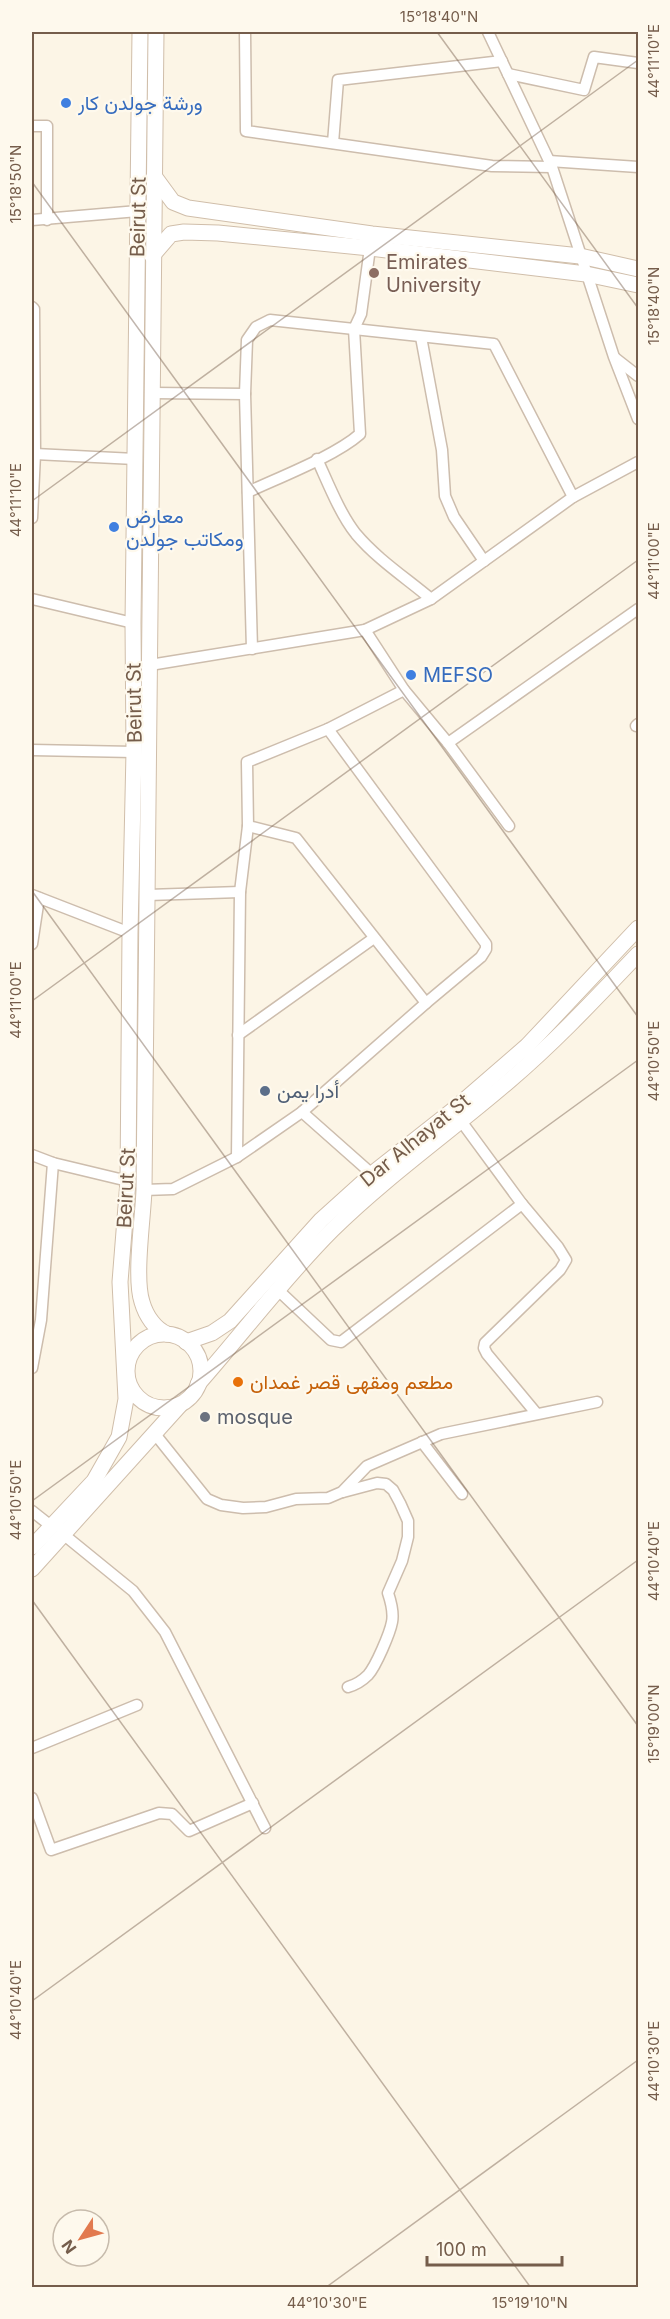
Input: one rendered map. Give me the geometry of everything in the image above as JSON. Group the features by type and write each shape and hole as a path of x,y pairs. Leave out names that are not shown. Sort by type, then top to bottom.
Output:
{"main road":[{"name":"Beirut St","path":"126,1373 121,1328 120,1282 128,1181 138,950 148,895 150,665 135,459 140,32"},
{"name":"Beirut St","path":"156,32 152,256 153,393 143,554 133,623 134,752 130,933 138,950 144,1190 139,1284 141,1301 147,1315 159,1330 167,1334"},
{"path":"154,176 173,202 188,208 371,241 586,274 639,285"},
{"path":"171,234 165,229 161,219 164,209 173,202"},
{"path":"152,256 171,234 184,232 371,241 580,256 639,269"},
{"name":"Dar Alhayat St","path":"198,1384 278,1290 378,1179 527,1046 639,928"},
{"name":"Dar Alhayat St","path":"186,1342 212,1333 230,1322 321,1220 461,1121 561,1034 639,954"},
{"path":"32,1546 57,1530 155,1434 180,1405 188,1400 198,1384 201,1372 194,1350 186,1342 167,1334 154,1335 143,1340 134,1349 128,1360 126,1399 119,1437 94,1481 57,1530 32,1569"},
{"path":"126,1373 135,1395 145,1403 156,1408 180,1405"}],"street":[{"path":"245,32 246,131 492,166 551,164 639,168"},
{"path":"488,32 551,164 614,357 639,419"},
{"path":"508,74 584,90 594,57 639,63"},
{"path":"333,143 338,80 502,61"},
{"path":"32,126 47,126 47,220"},
{"path":"32,220 138,211"},
{"path":"248,492 317,459 360,434 354,329 361,314 371,241"},
{"path":"32,308 34,309 35,454 32,518"},
{"path":"252,649 245,394 247,340 256,327 270,320 494,344 573,497"},
{"path":"421,337 442,450 445,496 454,517 484,561"},
{"path":"614,357 639,375"},
{"path":"153,393 245,394"},
{"path":"35,454 135,459"},
{"path":"317,459 344,517 355,533 370,549 431,599"},
{"path":"150,665 365,630 431,599 573,497 639,462"},
{"path":"32,599 133,623"},
{"path":"448,743 639,609"},
{"path":"365,630 404,690 448,743 509,825"},
{"path":"237,1157 240,892 248,826 247,762 328,729 404,690"},
{"path":"144,1190 173,1189 237,1157 302,1112 481,957 486,949 486,944 328,729"},
{"path":"32,750 134,752"},
{"path":"248,826 296,838 426,1003"},
{"path":"148,895 240,892"},
{"path":"32,944 35,897 130,933"},
{"path":"238,1035 374,938"},
{"path":"302,1112 378,1179"},
{"path":"461,1121 566,1260 560,1270 485,1343 484,1348 536,1413"},
{"path":"32,1155 53,1163 128,1181"},
{"path":"32,1368 53,1163"},
{"path":"278,1290 331,1340 341,1342 522,1204"},
{"path":"342,1492 367,1466 441,1434 597,1402"},
{"path":"155,1434 207,1499 221,1505 243,1508 266,1507 296,1499 328,1498 377,1483 386,1484 393,1490 408,1521 408,1537 402,1561 388,1593 392,1605 392,1621 370,1674 348,1687"},
{"path":"422,1442 462,1494"},
{"path":"32,1511 133,1591 165,1632 265,1828"},
{"path":"32,1749 137,1705"},
{"path":"32,1798 51,1850 159,1813 172,1814 189,1831 253,1803"}],"place":[{"name":"ورشة جولدن كار","path":"66,103"},
{"name":"Emirates University","path":"374,273"},
{"name":"معارض ومكاتب جولدن","path":"114,527"},
{"name":"MEFSO","path":"411,675"},
{"name":"أدرا يمن","path":"265,1091"},
{"name":"مطعم ومقهى قصر غمدان","path":"238,1382"},
{"name":"mosque","path":"205,1417"}]}
